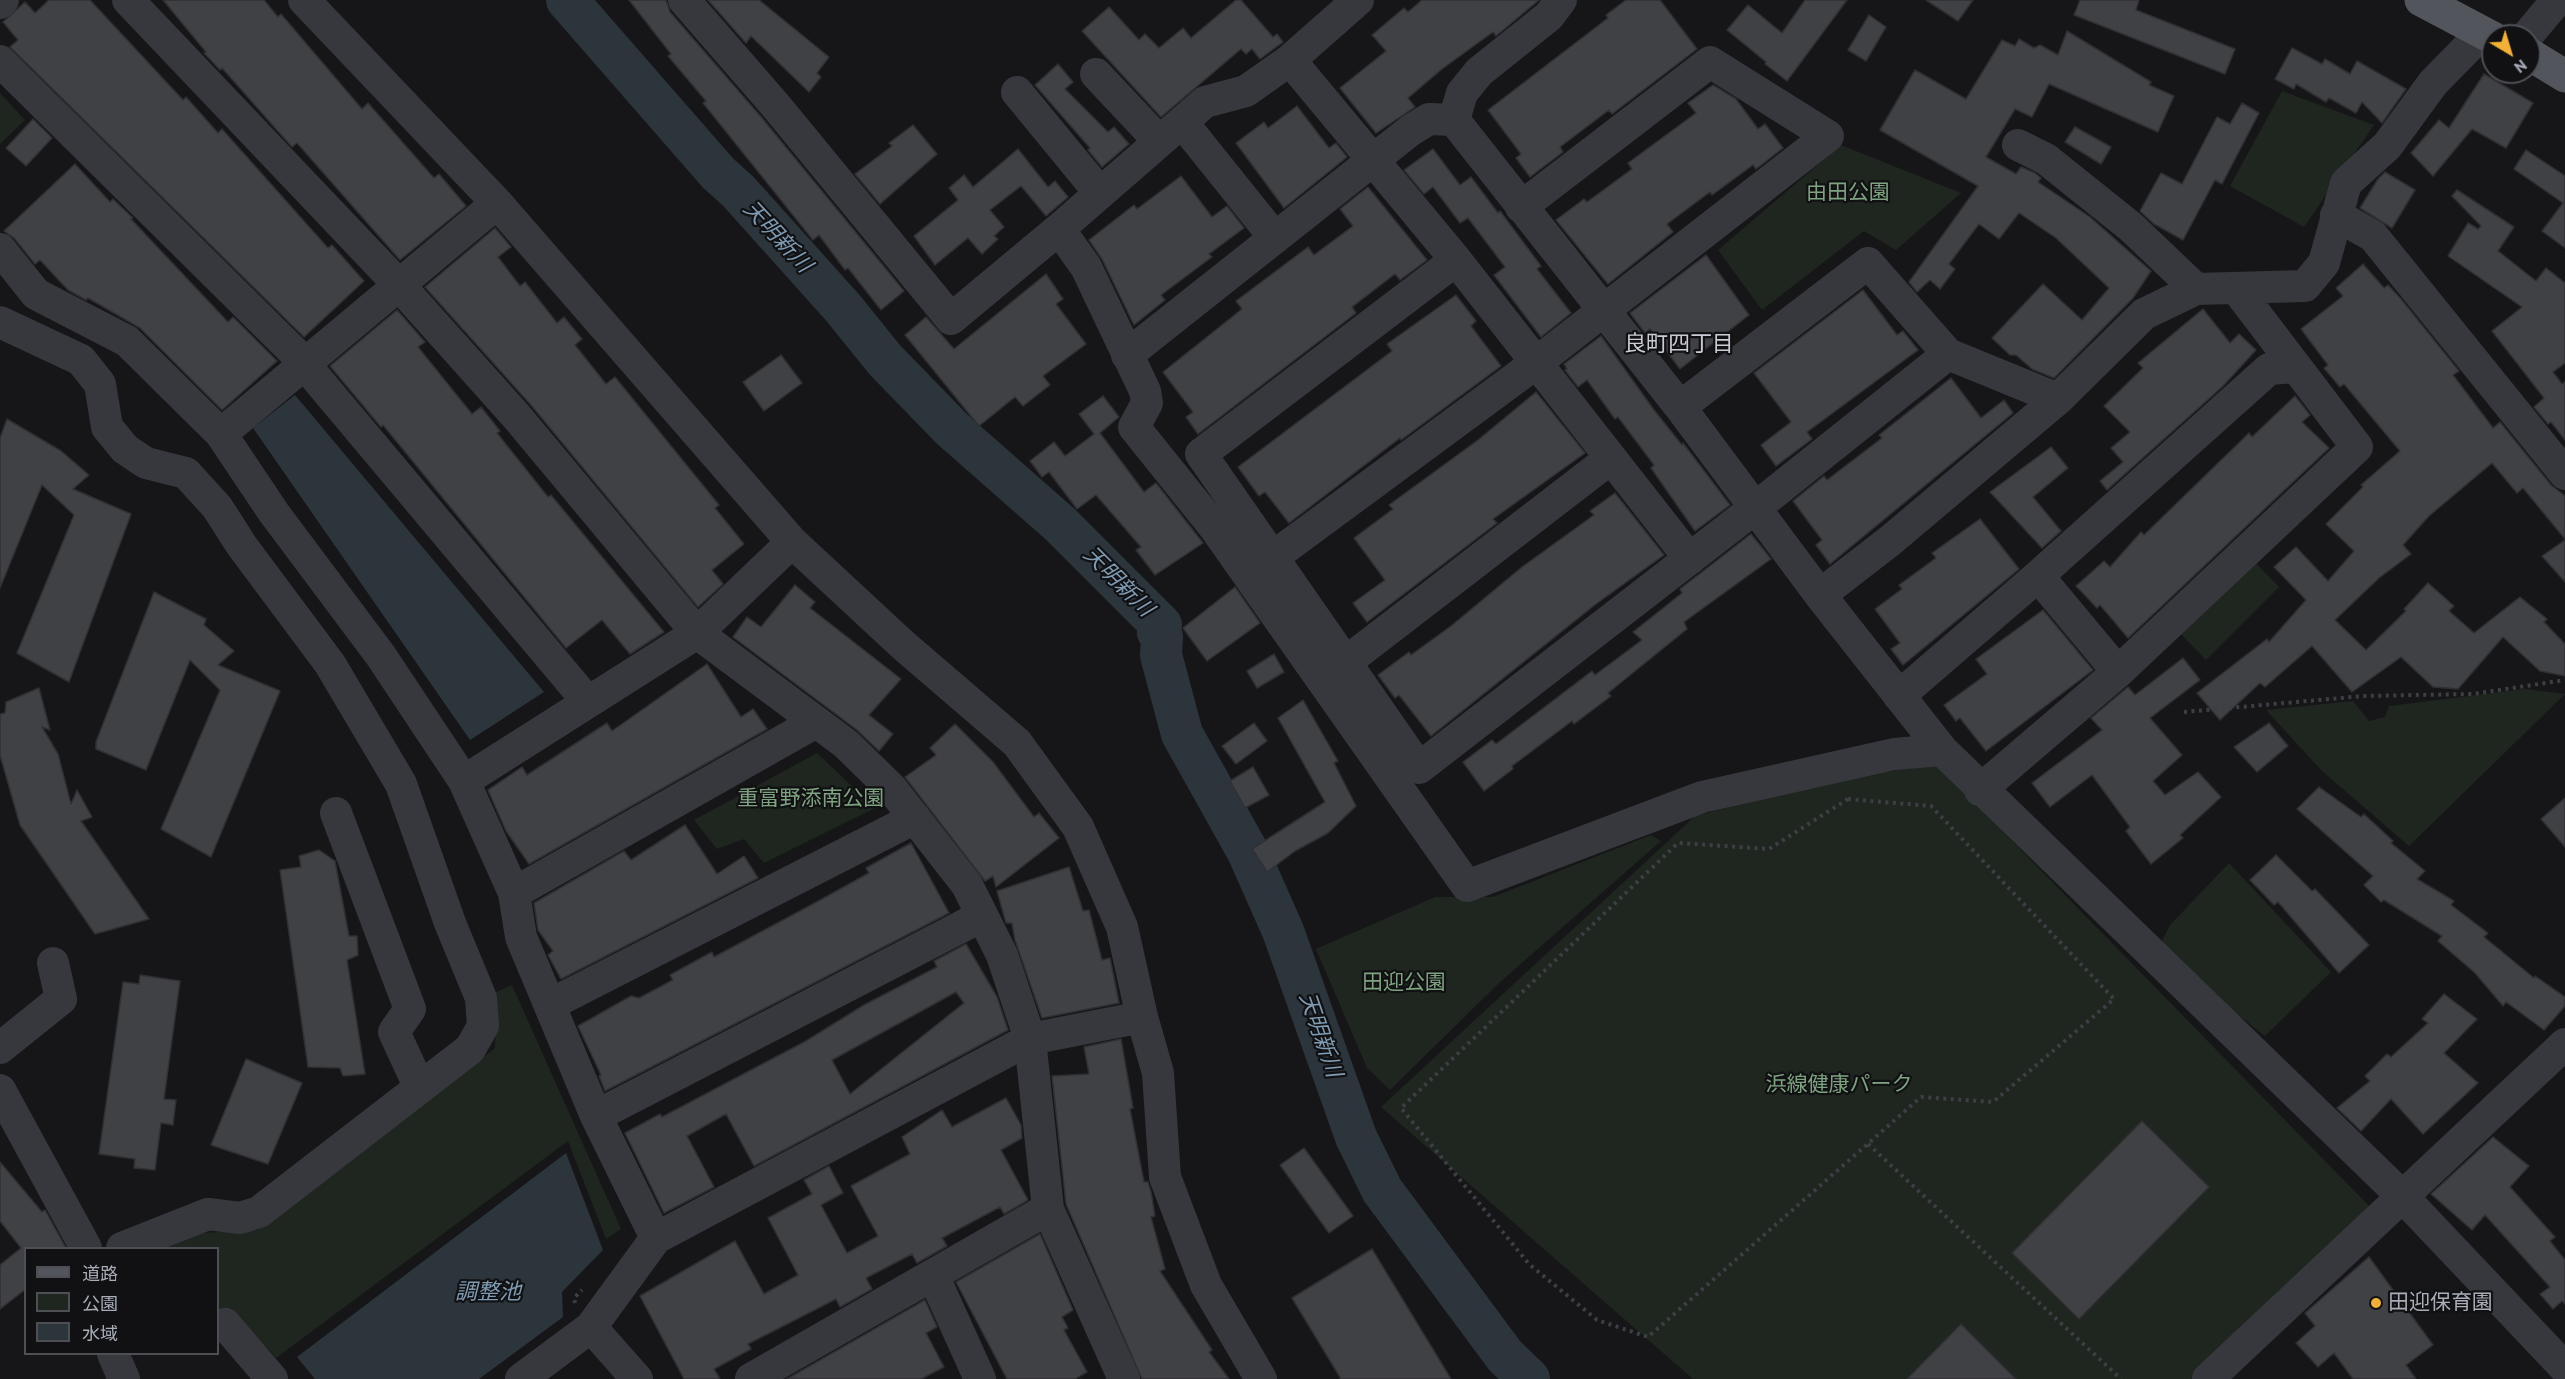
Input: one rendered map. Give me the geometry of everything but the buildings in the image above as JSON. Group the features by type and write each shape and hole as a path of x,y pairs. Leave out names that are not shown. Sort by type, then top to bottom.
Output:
{"main road":[{"path":"2421,0 2481,31"},
{"path":"2541,61 2565,76"}],"street":[{"path":"128,0 399,285 517,417 697,633 846,744 885,782 967,885 1002,955 1030,1039 1048,1209 1124,1379"},
{"path":"303,0 497,203 792,542 903,645 1017,743 1078,827 1122,927 1142,1017 1158,1072 1165,1177 1206,1285 1261,1379"},
{"path":"684,0 776,106 951,319 1205,102 1246,91 1290,60 1358,0"},
{"path":"1454,120 1462,93 1479,72 1549,16 1561,0"},
{"path":"2537,24 2557,0"},
{"path":"1820,595 1891,540 2058,399 2144,314 2196,289 2305,286 2324,263 2346,183 2387,146 2433,83 2481,41"},
{"path":"1290,60 1372,162 1456,260 1690,559"},
{"path":"0,62 304,363 588,702"},
{"path":"1273,557 1536,363 1828,136 1710,62 1521,207"},
{"path":"1096,74 1171,132 1275,238"},
{"path":"1017,92 1100,193"},
{"path":"1127,356 1429,118 1454,120 1680,408 1820,595 1942,750 1980,790 2402,1196 2565,1368"},
{"path":"2018,145 2046,159 2131,227 2196,289"},
{"path":"221,434 497,203"},
{"path":"2336,215 2373,236 2565,474"},
{"path":"1059,229 1086,267 1145,391 1147,403 1134,427 1215,528 1467,886 1702,797 1894,754 1942,750"},
{"path":"0,249 36,294 127,341 221,434 274,513 381,656 464,781 514,893 521,937 596,1116 656,1238"},
{"path":"1456,260 1201,454 1419,768 1690,559 1948,354"},
{"path":"1680,408 1868,263 1948,354 2058,399"},
{"path":"1980,790 2118,672 2357,447 2283,368 2271,334 2236,288"},
{"path":"0,322 81,360 100,384 107,427 124,449 146,463 186,472 217,507 242,546 330,664 400,784 450,923 481,998 483,1026 470,1049 259,1212 240,1218 208,1214 125,1247"},
{"path":"1899,696 2283,368"},
{"path":"1346,662 1611,458"},
{"path":"464,781 697,633 792,542"},
{"path":"2038,576 2118,672"},
{"path":"514,893 816,722"},
{"path":"336,813 410,1009 394,1032 420,1088"},
{"path":"551,1004 915,818"},
{"path":"596,1116 982,916"},
{"path":"0,1048 61,999 53,963"},
{"path":"521,1379 584,1317 656,1238 1030,1039 1142,1017"},
{"path":"2208,1379 2565,1044"},
{"path":"0,1090 85,1247"},
{"path":"751,1379 1048,1209"},
{"path":"933,1275 980,1379"},
{"path":"584,1317 637,1379"},
{"path":"219,1326 225,1324 272,1379"}],"path":[{"path":"2184,712 2363,696 2474,694 2565,680"},
{"path":"1848,799 1930,806 2114,999 1993,1102 1921,1097 1868,1144 1648,1336 1597,1320 1529,1264 1401,1108 1678,843 1769,849 1848,799"},
{"path":"1868,1144 2121,1379"},
{"path":"584,1317 574,1298 589,1282"}],"green space":[{"path":"2282,91 2374,125 2304,227 2230,186"},
{"path":"0,93 25,120 0,144"},
{"name":"由田公園","path":"1841,145 1961,193 1896,250 1864,231 1762,310 1718,250"},
{"path":"2250,557 2279,587 2206,660 2173,626"},
{"path":"2525,689 2565,694 2409,846 2321,770 2266,710 2353,701 2369,721 2385,717 2389,706"},
{"name":"重富野添南公園","path":"817,753 875,808 764,863 744,839 717,849 694,820"},
{"name":"浜線健康パーク","path":"1936,763 2371,1208 2190,1379 1693,1379 1381,1107 1695,816 1828,782"},
{"name":"田迎公園","path":"1651,835 1661,841 1499,983 1390,1090 1367,1068 1316,949 1435,897 1493,897"},
{"path":"2229,863 2331,972 2265,1036 2157,951 2170,925"},
{"path":"512,985 621,1229 606,1239 568,1141 276,1358 231,1308 219,1313 219,1247 169,1247 202,1233 257,1230 495,1048 496,992"}],"water":[{"path":"295,395 544,692 470,740 253,428"},
{"name":"調整池","path":"566,1153 603,1250 562,1292 563,1317 479,1379 315,1379 297,1357"}],"waterway":[{"name":"天明新川","path":"567,0 718,173 738,191 843,308 885,360 952,429 1060,524 1161,625 1158,632 1162,637 1161,655 1182,734 1248,852 1283,931 1356,1137 1382,1190 1505,1356 1529,1379"}],"place":[{"name":"田迎保育園","path":"2376,1303"}],"district":[{"name":"良町四丁目","path":"1679,345"}]}
